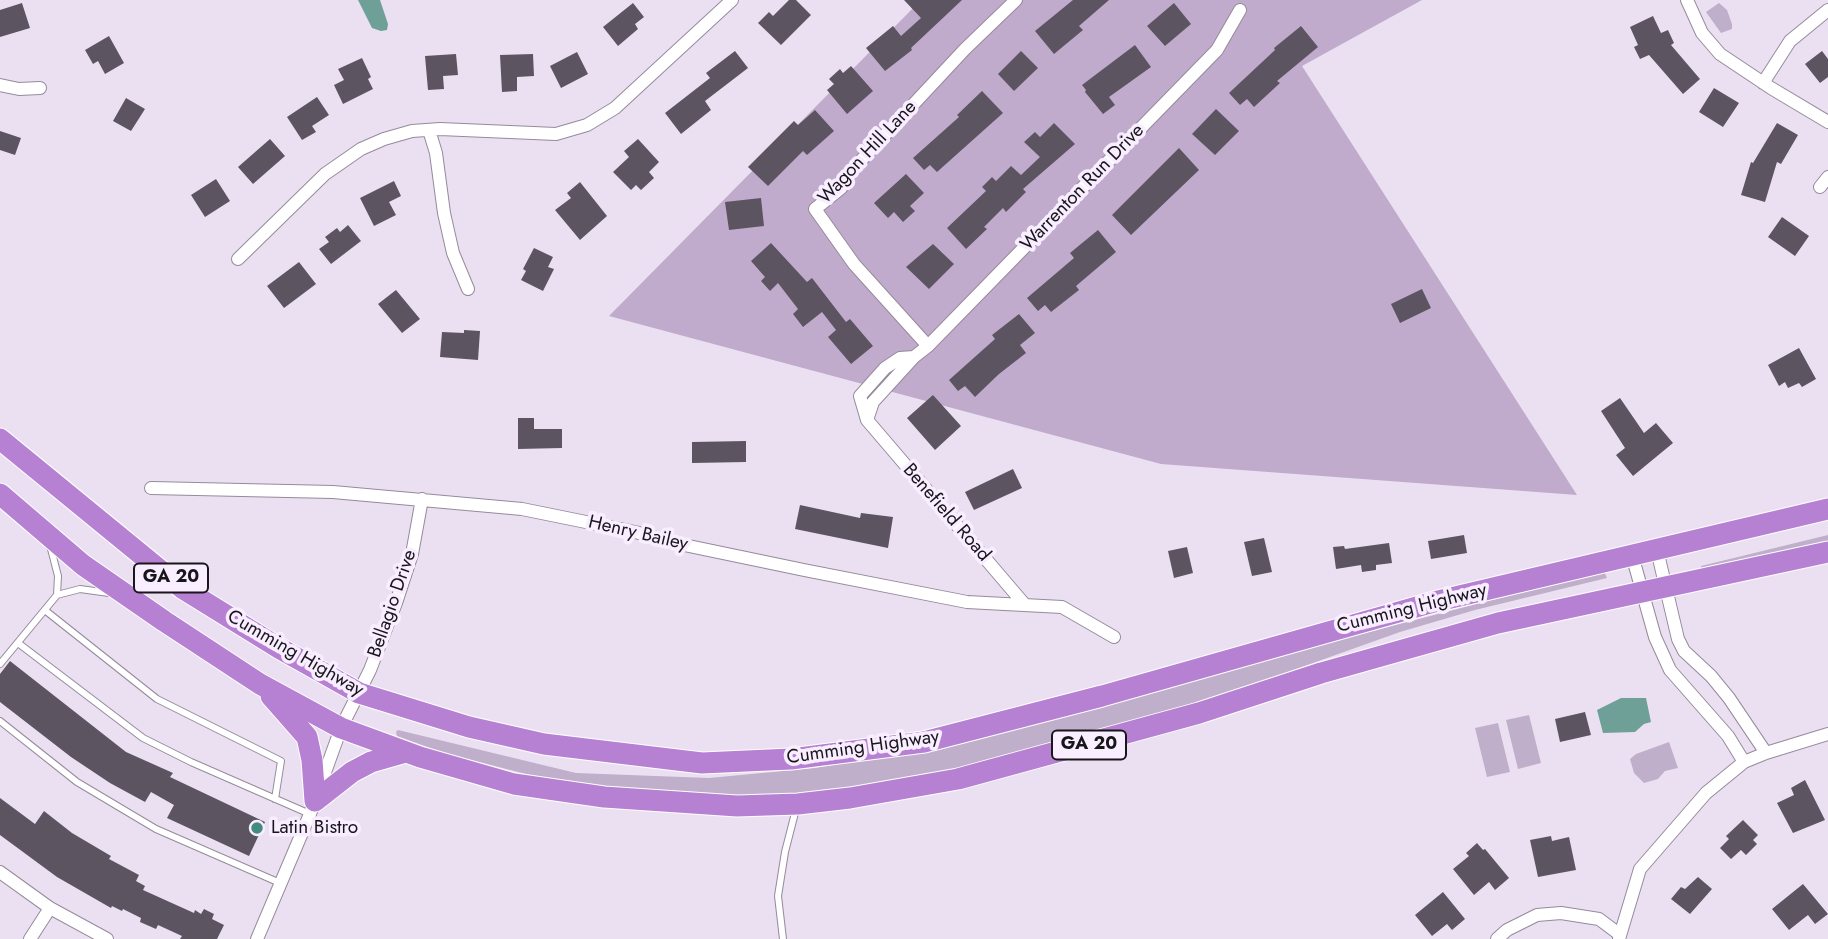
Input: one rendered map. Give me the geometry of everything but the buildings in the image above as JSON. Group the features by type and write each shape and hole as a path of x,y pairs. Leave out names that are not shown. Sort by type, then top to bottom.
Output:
{"highway":[{"name":"Cumming Highway","path":"0,439 182,588 279,648 359,693 469,727 544,744 702,763 791,759 860,752 937,739 1102,696 1422,605 1828,509"},
{"name":"Cumming Highway","path":"0,494 83,565 133,600 260,684 341,728 406,752 514,784 604,797 737,806 798,804 889,793 958,779 1186,717 1321,673 1498,623 1828,552"},
{"path":"260,684 307,737 312,760 312,807"},
{"path":"312,807 352,772 371,762 406,752"}],"street":[{"path":"238,258 325,174 360,149 384,139 429,130 556,134 587,125 625,100 732,0"},
{"name":"Wagon Hill Lane","path":"928,346 854,264 815,209 841,188 854,168 964,49 1016,0"},
{"path":"1687,0 1702,33 1720,54 1828,122"},
{"name":"Warrenton Run Drive","path":"867,420 873,402 914,357 928,346 1217,50 1240,10"},
{"path":"1763,83 1790,41 1828,10"},
{"path":"0,85 19,89 40,88"},
{"path":"429,130 436,153 444,213 453,253 468,289"},
{"name":"Warrenton Run Drive","path":"867,420 860,396 885,368 900,358 914,357"},
{"path":"885,368 894,379"},
{"name":"Benefield Road","path":"867,420 1025,605"},
{"name":"Henry Bailey","path":"151,488 321,492 522,509 803,570 967,602 1062,607 1114,637"},
{"name":"Bellagio Drive","path":"257,939 312,807 341,728 370,670 392,614 412,554 422,499"},
{"path":"1657,550 1678,639 1684,651 1729,698 1766,753"},
{"path":"1632,555 1655,637 1670,670 1728,736 1744,762"},
{"path":"1680,682 1701,666"},
{"path":"1497,939 1507,930 1537,915 1561,913 1599,919 1619,936 1640,869 1706,793 1744,762 1828,734"},
{"path":"0,872 50,908 107,939"},
{"path":"30,939 50,908"}],"lane":[{"path":"0,664 57,595 58,576 44,530"},
{"path":"57,595 80,589 96,590 133,600"},
{"path":"46,611 157,699 281,761 275,799"},
{"path":"18,643 143,738 275,799 312,807"},
{"path":"0,721 77,782 156,829 280,883"},
{"path":"783,939 778,896 785,852 798,804"}],"shaded area":[{"path":"358,0 380,0 388,24 387,30 372,28"},
{"path":"921,0 1422,0 1302,66 1577,495 1161,464 609,316"},
{"path":"1719,3 1727,10 1732,24 1732,29 1721,33 1706,12"},
{"path":"1828,535 1828,545 1702,574 1701,566"},
{"path":"1604,571 1607,578 1475,610 1400,632 1201,703 946,773 840,791 775,796 713,796 578,784 444,753 397,736 396,732 398,730 576,773 709,778 815,768 940,747 1114,698"},
{"path":"1621,698 1646,698 1651,722 1635,732 1603,733 1597,710"},
{"path":"1529,715 1541,763 1518,769 1506,720"},
{"path":"1498,723 1510,772 1487,777 1475,728"},
{"path":"1669,742 1678,768 1665,771 1658,779 1644,783 1634,773 1630,759 1636,754"}],"place":[{"name":"Latin Bistro","path":"257,828"}]}
